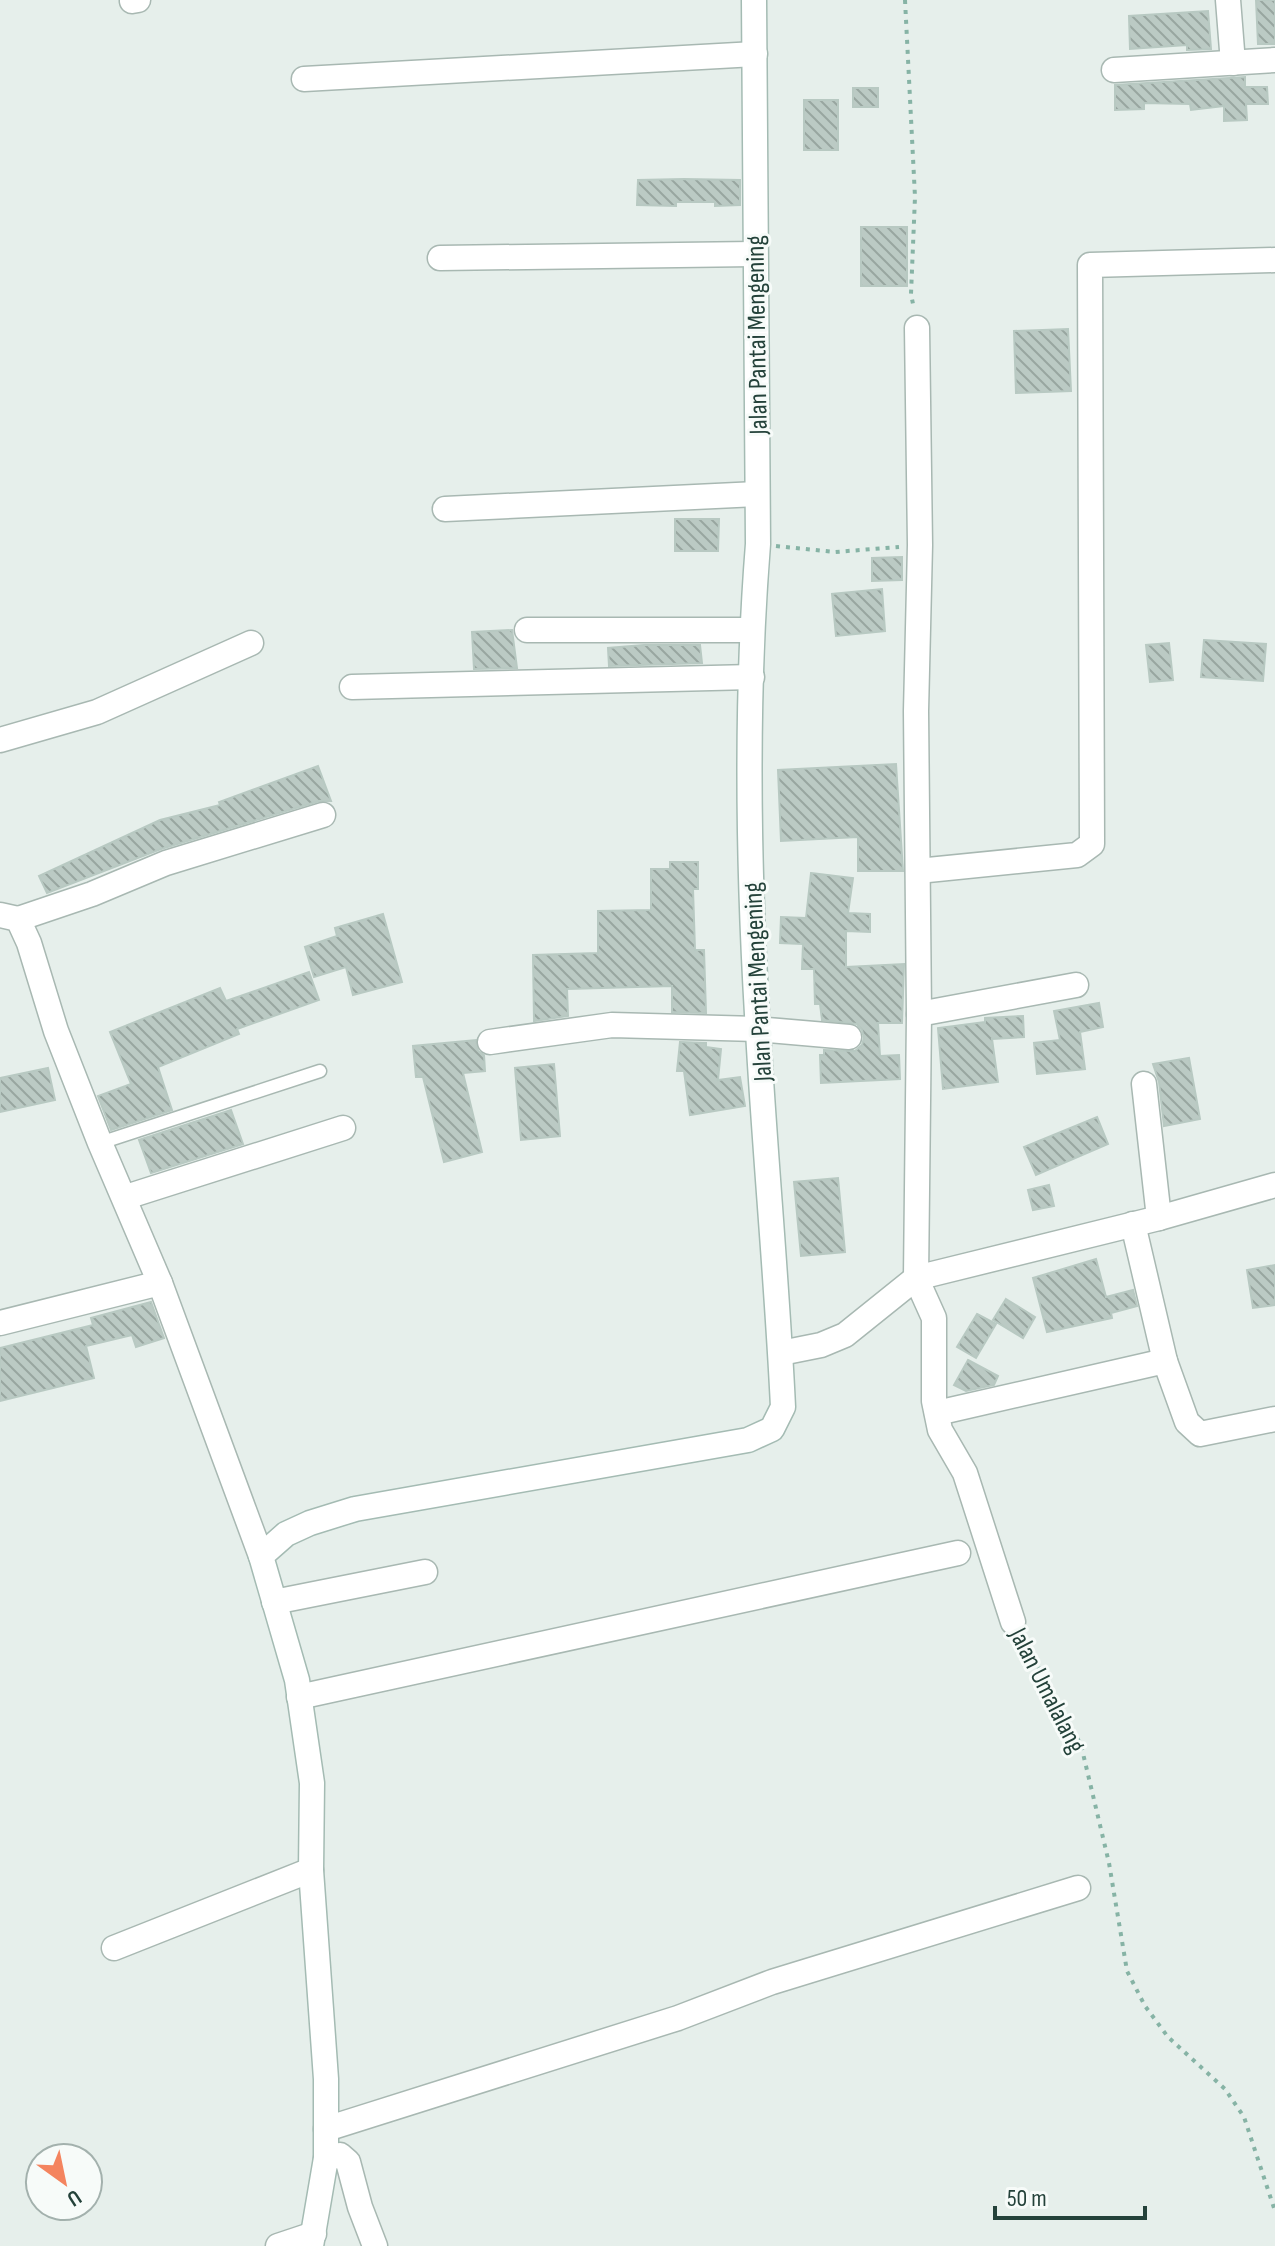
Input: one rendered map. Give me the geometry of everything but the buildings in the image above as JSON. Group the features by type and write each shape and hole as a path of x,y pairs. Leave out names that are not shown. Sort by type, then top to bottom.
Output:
{"street":[{"name":"Jalan Pantai Mengening","path":"261,1556 286,1534 355,1509 748,1440 772,1429 783,1407 757,1029 749,783 751,630 758,544 754,0"},
{"path":"1228,0 1233,63"},
{"path":"304,79 755,54"},
{"path":"1114,70 1275,60"},
{"path":"440,258 754,254"},
{"path":"918,871 1077,855 1092,844 1090,265 1275,260"},
{"path":"917,328 920,545 916,711 922,1276"},
{"path":"445,509 757,494"},
{"path":"527,630 751,630"},
{"path":"0,740 97,712 251,643"},
{"path":"352,687 752,677"},
{"path":"278,2246 313,2240 326,2158 326,2079 311,1870 312,1783 299,1697 261,1556 160,1283 56,1031 29,943 9,917 92,894 166,863 323,815"},
{"path":"919,1014 1076,985"},
{"path":"490,1042 612,1025 757,1029 849,1037"},
{"path":"1144,1084 1159,1218"},
{"path":"126,1197 343,1128"},
{"path":"781,1353 821,1345 845,1335 922,1276 1275,1186"},
{"path":"1133,1224 1165,1361 1187,1422 1200,1434 1275,1419"},
{"name":"Jalan Umalalang","path":"922,1276 934,1318 940,1430 965,1473 1013,1622"},
{"path":"0,1323 160,1283"},
{"path":"937,1413 1165,1361"},
{"path":"299,1697 958,1553"},
{"path":"274,1602 425,1572"},
{"path":"114,1948 311,1870"},
{"path":"326,2129 678,2018 772,1982 1078,1888"},
{"path":"326,2158 340,2155 348,2162 375,2246"}],"lane":[{"path":"100,1143 320,1071"}],"path":[{"path":"905,0 915,197 911,294 917,328"},
{"path":"758,544 835,552 920,545"},
{"name":"Jalan Umalalang","path":"1013,1622 1081,1745 1109,1863 1127,1971 1145,2006 1168,2037 1225,2089 1244,2117 1275,2211"}]}
